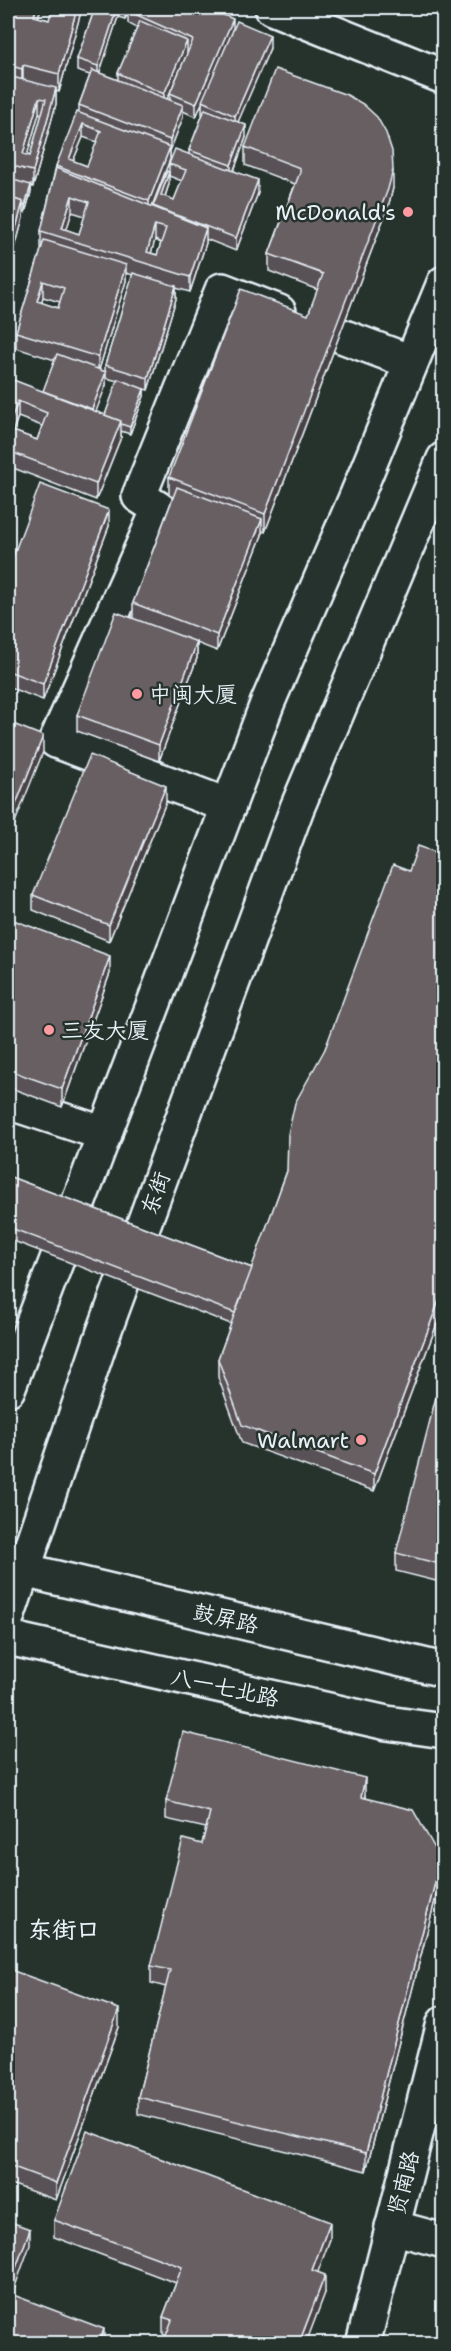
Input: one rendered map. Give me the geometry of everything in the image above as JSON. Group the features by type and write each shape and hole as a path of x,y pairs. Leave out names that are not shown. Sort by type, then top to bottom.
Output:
{"main road":[{"path":"8,331 90,8"},
{"path":"272,8 444,77"},
{"path":"8,1389 267,704 444,283"},
{"path":"229,806 56,741 159,509 140,496 222,290 411,362"},
{"name":"东街","path":"8,1615 15,1569 297,808 444,459"},
{"path":"8,1102 105,1134"},
{"path":"8,1349 37,1313"},
{"name":"鼓屏路","path":"15,1569 444,1670"},
{"name":"八一七北路","path":"8,1638 387,1723 444,1731"},
{"name":"贤南路","path":"363,2343 444,2023"},
{"path":"392,2227 444,2241"}],"building":[{"path":"8,8 36,8 34,16 49,20 52,8 77,8 59,74 23,65 22,69 8,65"},
{"path":"95,8 117,8 98,66 77,59"},
{"path":"129,8 207,8 233,19 196,104 170,93 193,40 128,11"},
{"path":"140,21 187,41 164,94 118,73"},
{"path":"237,21 270,35 235,116 202,101"},
{"path":"275,69 347,95 363,104 377,117 386,133 392,151 393,170 388,189 265,514 169,477 241,289 308,315 323,274 269,254 300,172 300,168 245,147"},
{"path":"92,70 183,105 170,140 79,105"},
{"path":"8,76 56,88 33,171 8,165","holes":["39,98 46,99 30,156 23,154"]},
{"path":"205,109 246,125 231,165 189,150"},
{"path":"77,112 170,147 149,201 56,166","holes":["83,124 101,131 87,166 69,159"]},
{"path":"175,149 258,180 236,238 153,206 167,171 169,172 161,195 174,200 186,170 169,164"},
{"path":"56,168 206,228 190,277 41,231","holes":["72,196 89,202 79,234 62,228","155,225 166,228 157,255 147,252"]},
{"path":"10,179 31,185 25,206 23,202 8,197"},
{"path":"8,197 23,202 8,258"},
{"path":"44,240 126,265 98,357 16,332","holes":["43,281 64,288 58,308 37,301"]},
{"path":"133,273 176,286 148,378 105,365"},
{"path":"57,354 106,372 92,409 43,391"},
{"path":"8,378 121,421 96,484 8,451 8,429 37,440 47,413 18,401 8,428"},
{"path":"118,379 144,389 130,427 105,415"},
{"path":"40,484 109,510 43,684 8,671 8,570"},
{"path":"177,487 262,519 217,635 133,603"},
{"name":"中闽大厦","path":"116,612 197,642 159,745 77,715"},
{"path":"8,722 43,736 8,824"},
{"path":"90,755 166,786 109,925 33,895"},
{"path":"444,776 444,791 438,789"},
{"path":"418,846 444,855 444,1287 374,1474 242,1425 218,1359 287,1171 288,1134 295,1103 325,1049 393,865 409,871"},
{"name":"三友大厦","path":"8,918 110,956 62,1089 8,1070"},
{"path":"8,1176 252,1268 235,1313 8,1227"},
{"path":"437,1393 444,1395 444,1565 396,1553"},
{"path":"183,1732 365,1778 361,1797 413,1810 441,1859 366,2153 138,2097 170,1970 151,1966 183,1839 202,1844 210,1812 166,1801"},
{"path":"8,1969 119,2009 56,2183 8,2165"},
{"path":"87,2131 330,2222 312,2270 325,2275 299,2343 163,2343 172,2320 163,2317 182,2267 54,2220"},
{"path":"8,2221 30,2229 8,2290"},
{"path":"8,2293 104,2329 99,2343 8,2343"}],"place":[{"name":"McDonald's","path":"408,212"},
{"name":"中闽大厦","path":"137,694"},
{"name":"三友大厦","path":"49,1030"},
{"name":"Walmart","path":"361,1440"}],"district":[{"name":"东街口","path":"64,1930"}]}
